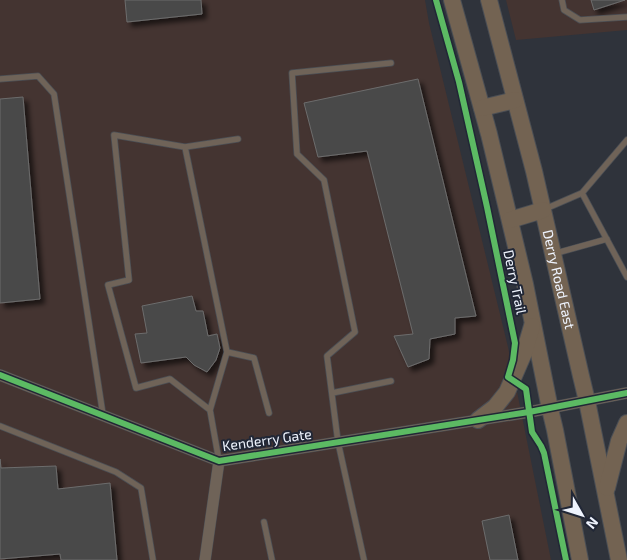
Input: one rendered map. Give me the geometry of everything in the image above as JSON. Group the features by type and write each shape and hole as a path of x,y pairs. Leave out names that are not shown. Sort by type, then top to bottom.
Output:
{"main road":[{"path":"452,0 482,108 525,284 580,560"},
{"name":"Derry Road East","path":"489,0 543,210 580,376 588,401 619,560"},
{"path":"482,108 515,100"},
{"path":"510,220 543,210"},
{"path":"478,420 495,406 507,392 524,353 533,324"},
{"path":"606,493 619,441 627,423"}],"street":[{"name":"Kenderry Gate","path":"0,376 219,461 478,420 627,393"},
{"path":"205,560 219,461"}],"lane":[{"path":"562,0 564,10 580,20 627,16"},
{"path":"364,560 338,442 327,356 355,332 324,180 297,154 292,73 391,63"},
{"path":"0,79 38,76 54,94 103,415"},
{"path":"210,410 170,379 136,388 108,284 129,280 114,135 185,146 238,139"},
{"path":"543,210 582,192 627,140"},
{"path":"185,146 227,352 210,410 219,461"},
{"path":"582,192 627,277"},
{"path":"553,254 607,239"},
{"path":"227,352 254,358 269,413"},
{"path":"332,393 391,381"},
{"path":"0,426 116,472 142,488 153,560"},
{"path":"264,522 272,560"}],"shaded area":[{"path":"0,0 425,0 508,347 551,560 0,560"},
{"path":"506,0 627,0 627,30 516,40"}],"building":[{"path":"125,0 201,0 202,14 127,22"},
{"path":"591,0 625,0 594,10"},
{"path":"418,79 476,316 455,318 455,334 430,339 429,359 408,367 394,336 413,334 367,151 318,157 304,103"},
{"path":"23,97 40,299 0,303 0,99"},
{"path":"192,296 196,311 203,311 208,336 217,334 220,348 216,360 207,372 194,365 186,357 141,363 135,334 147,333 142,306"},
{"path":"0,459 1,468 56,466 58,489 110,483 117,560 61,560 60,554 0,559"},
{"path":"509,515 518,560 490,560 482,521"}],"cycle path":[{"name":"Derry Trail","path":"436,0 459,82 515,343 508,377 526,389 532,432 544,453 566,560"},
{"path":"0,375 219,461 529,412 627,393"}]}
